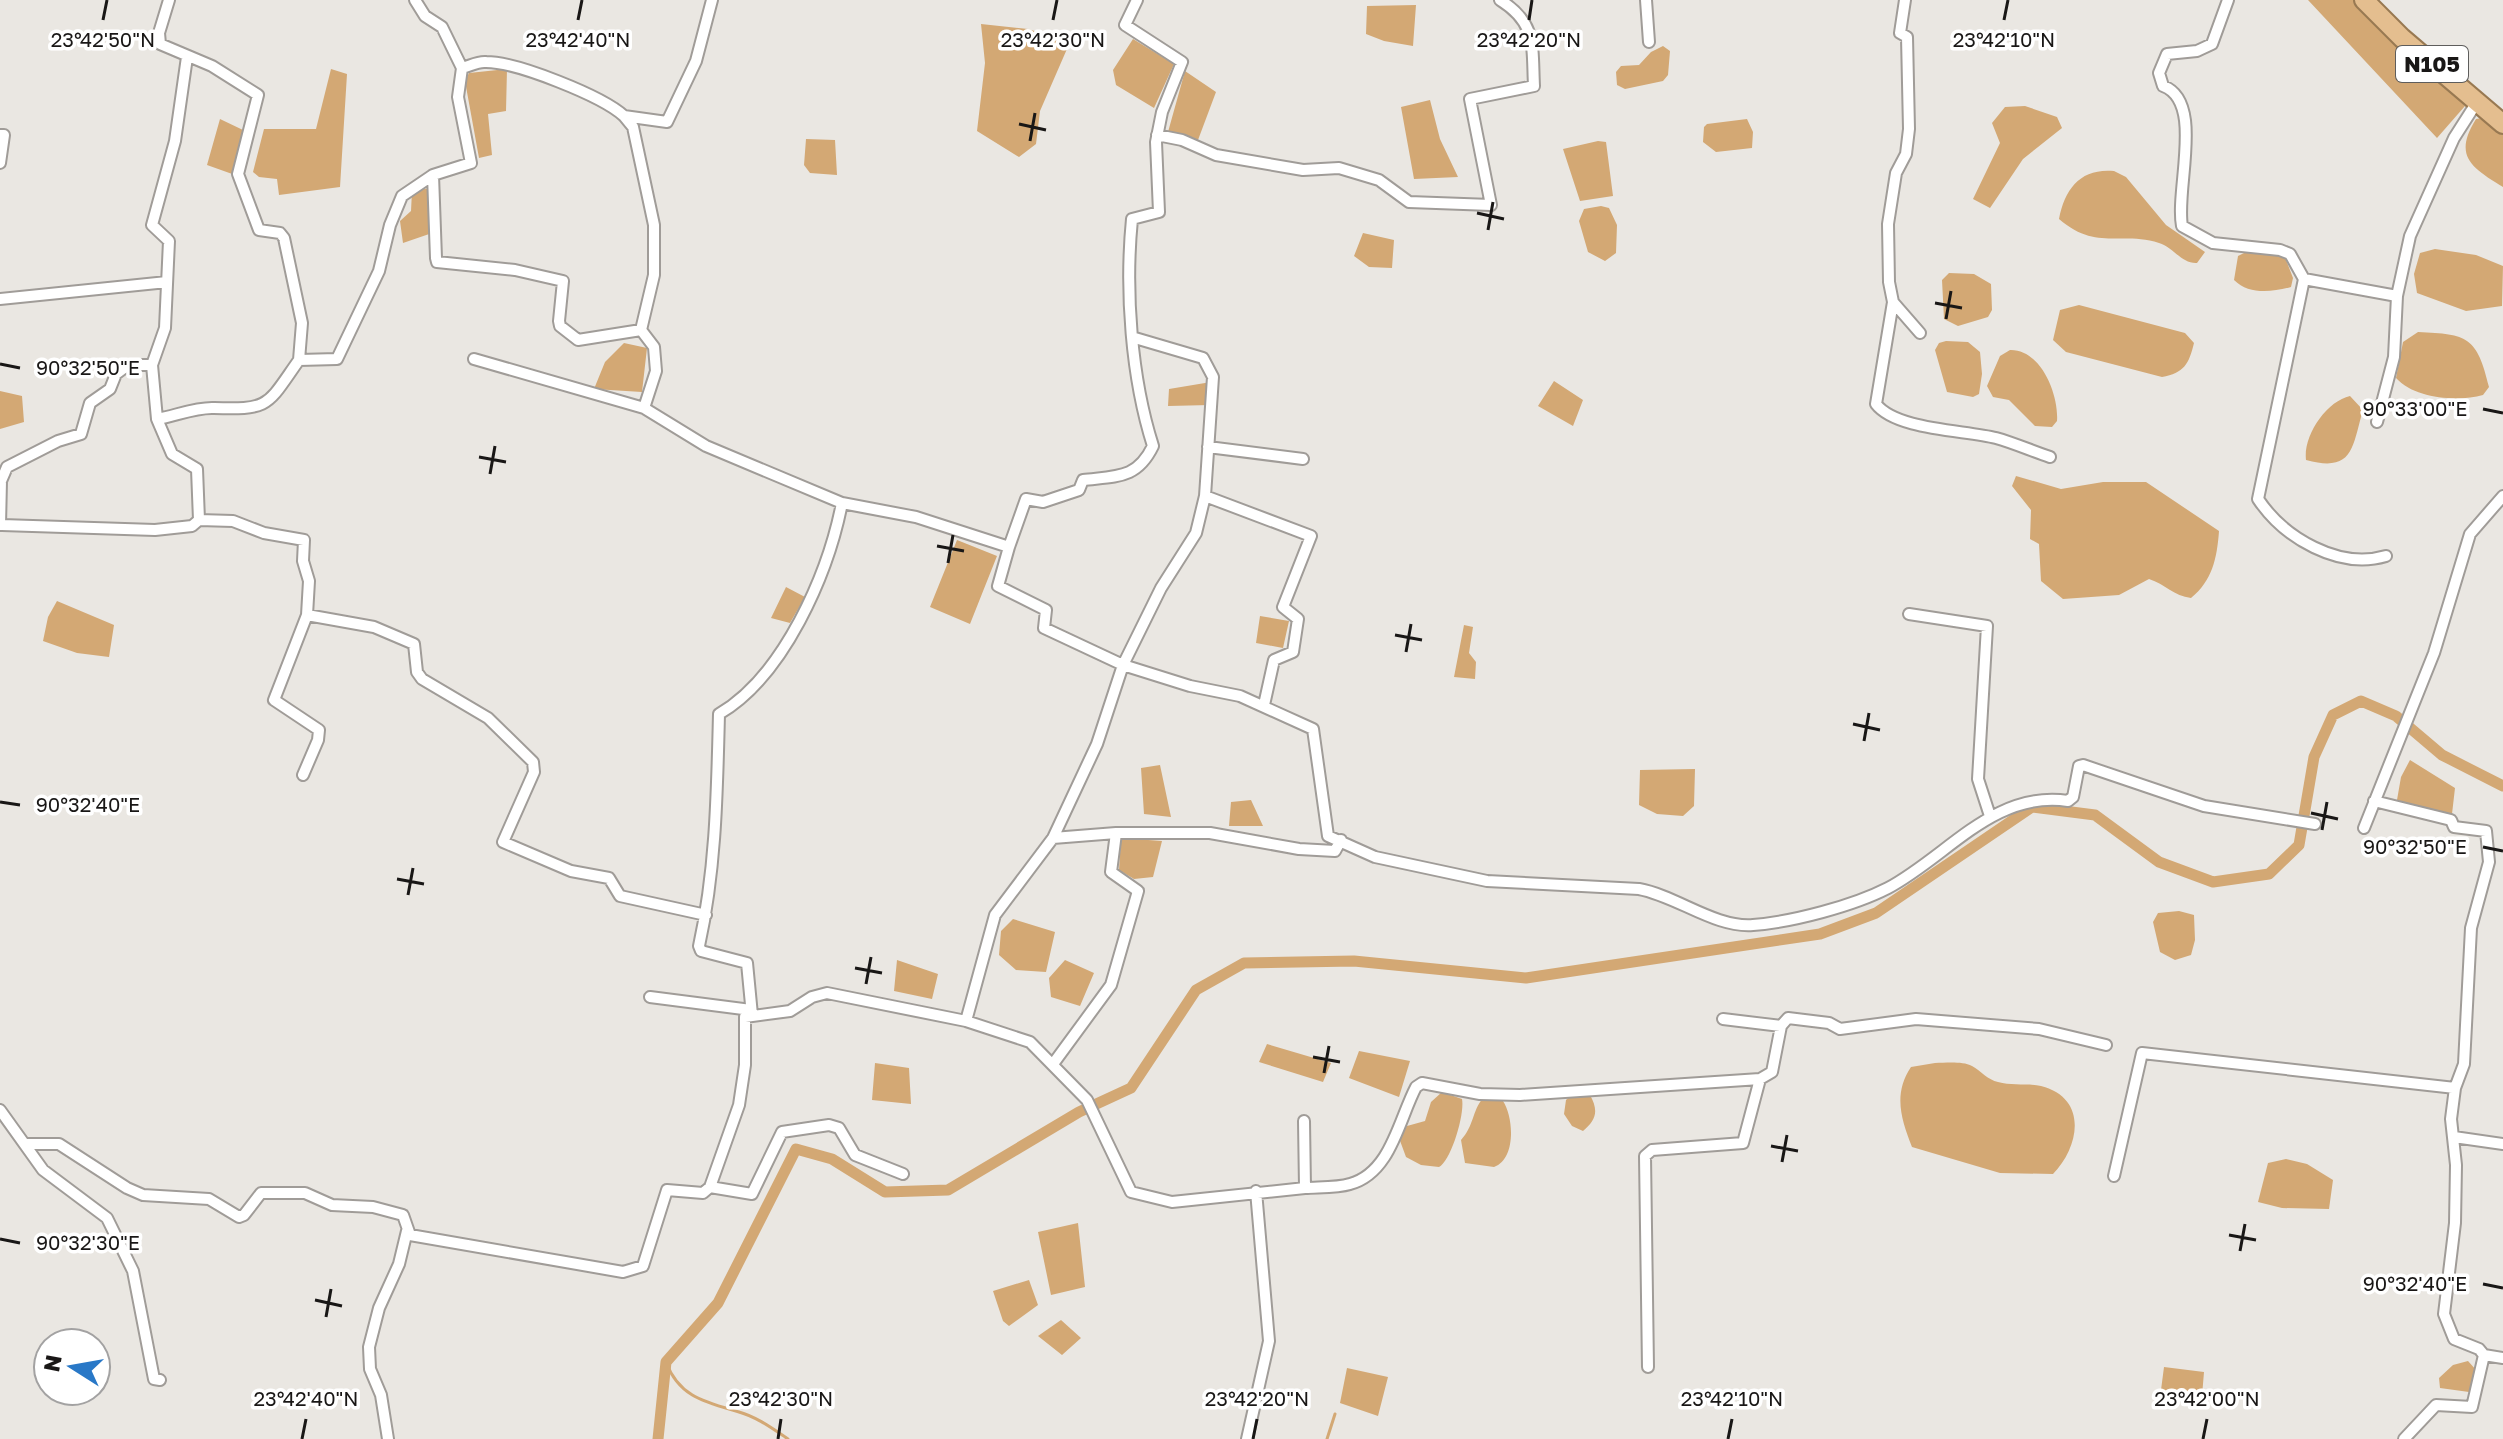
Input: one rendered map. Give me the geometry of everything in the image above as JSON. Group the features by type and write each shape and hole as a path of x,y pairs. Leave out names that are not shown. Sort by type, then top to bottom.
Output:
{"highway":[{"name":"N105","path":"2364,0 2402,38 2503,124"}],"street":[{"path":"157,419 200,408 253,409 276,395 299,360 302,323 284,238 275,231 259,230 238,174 258,95 212,66 160,44 158,40 169,0"},
{"path":"299,360 337,359 379,271 402,196 433,175 471,163 458,97 462,68 442,27 425,16 415,0"},
{"path":"624,116 667,122 696,61 712,0"},
{"path":"1137,0 1125,25 1182,62 1162,112 1157,135 1159,212 1132,219 1128,262 1143,415 1153,446 1143,465 1132,473 1083,480 1079,490 1043,502 1026,499 998,586 1046,610 1044,628 1123,665 1264,705 1313,729 1328,836 1375,857 1487,881 1587,884 1662,893 1706,916 1750,925 1804,916 1887,888 1990,816 2027,800 2068,801 2073,797 2079,766 2083,765 2204,806 2312,823"},
{"path":"1157,135 1182,140 1216,155 1303,170 1339,168 1379,180 1409,202 1491,205 1470,99 1534,86 1531,31 1519,11 1500,0"},
{"path":"1646,0 1649,42"},
{"path":"1905,0 1900,33 1907,38 1909,129 1906,154 1896,173 1888,224 1889,282 1893,302 1876,404 1881,411 1905,421 1996,438 2050,457"},
{"path":"2228,0 2212,44 2197,51 2167,54 2159,73 2163,86 2176,91 2183,103 2186,121 2178,207 2182,226 2213,243 2280,250 2290,254 2304,279 2258,499 2272,521 2326,554 2370,561 2386,556"},
{"path":"187,57 175,141 152,225 169,241 165,328 152,365 157,419 172,454 197,469 199,520"},
{"path":"462,68 482,61 508,64 608,101 633,127 654,225 654,275 641,330"},
{"path":"2377,422 2394,357 2397,296 2410,236 2454,138 2477,102"},
{"path":"0,135 4,135 0,163"},
{"path":"433,175 437,262 515,270 563,281 560,326 578,340 641,330"},
{"path":"2304,279 2397,296"},
{"path":"0,299 167,282"},
{"path":"1893,302 1920,333"},
{"path":"641,330 654,347 656,371 644,408"},
{"path":"966,1021 995,915 1053,838 1097,744 1123,665 1161,588 1196,533 1205,496 1213,377 1203,358 1135,338"},
{"path":"474,359 644,408 706,446 842,503 916,517 1009,547"},
{"path":"152,365 128,365 116,374 110,389 90,403 81,434 58,441 7,467 1,481 1,525 155,530 188,528 199,520 233,521 264,533 304,540 303,561 309,581 307,615 274,700 320,734 303,775"},
{"path":"1208,447 1303,459"},
{"path":"1205,496 1311,536 1283,607 1298,619 1293,652 1275,658 1264,705"},
{"path":"2364,828 2451,603 2470,534 2503,496"},
{"path":"752,1012 747,963 701,951 699,946 716,841 719,714 743,700 767,673 801,617 837,529 842,503"},
{"path":"1909,614 1987,626 1978,779 1990,816"},
{"path":"307,615 374,627 414,644 417,672 422,679 488,718 533,762 534,772 503,842 571,871 609,878 620,896 706,915"},
{"path":"2374,801 2451,820 2454,827 2479,828 2486,831 2488,837 2489,862 2471,928 2464,1064 2455,1088 2455,1223 2444,1314 2454,1339 2479,1349 2484,1355 2503,1358"},
{"path":"1053,838 1116,833 1210,833 1299,849 1335,851 1341,840"},
{"path":"1053,1064 1111,985 1138,891 1111,872 1116,833"},
{"path":"650,997 752,1012 790,1011 812,997 827,993 966,1021 1030,1042 1087,1100 1131,1192 1172,1202 1256,1191 1351,1184 1375,1169 1395,1139 1416,1087 1422,1083 1480,1094 1520,1095 1760,1079 1772,1072 1781,1026 1788,1018 1829,1023 1840,1029 1916,1019 2039,1029 2106,1045"},
{"path":"25,1144 59,1144 143,1195 209,1199 239,1217 261,1193 305,1193 332,1205 373,1207 403,1215 410,1235 637,1271 643,1266 667,1190 703,1193 710,1187 739,1105 745,1065 744,1020 752,1012"},
{"path":"1723,1019 1781,1026"},
{"path":"2114,1176 2142,1053 2455,1088"},
{"path":"1648,1367 1645,1156 1652,1150 1743,1143 1760,1079"},
{"path":"0,1110 43,1170 107,1218 133,1271 154,1379 160,1380"},
{"path":"1304,1121 1305,1188"},
{"path":"710,1187 752,1194 782,1132 829,1125 839,1128 855,1155 903,1174"},
{"path":"2454,1137 2503,1144"},
{"path":"1247,1439 1269,1341 1256,1191"},
{"path":"388,1439 381,1395 370,1369 369,1347 407,1231"},
{"path":"2404,1439 2436,1405 2472,1407 2484,1355"}],"shaded area":[{"path":"2308,0 2360,0 2465,106 2437,138"},
{"path":"1416,5 1413,46 1366,34 1367,6"},
{"path":"981,24 1028,29 1070,42 1040,111 1036,144 1019,157 977,131 985,63"},
{"path":"1133,39 1174,64 1154,108 1116,85 1113,70"},
{"path":"1663,46 1670,51 1668,75 1663,81 1625,89 1617,85 1616,72 1621,66 1639,65 1651,52"},
{"path":"331,69 347,74 340,187 279,195 277,179 259,177 253,172 264,129 316,129"},
{"path":"507,69 506,111 488,114 492,155 479,158 465,81 469,73"},
{"path":"1185,71 1216,92 1198,140 1168,132"},
{"path":"1430,100 1440,139 1458,177 1414,179 1401,107"},
{"path":"2025,106 2057,117 2062,128 2023,159 1990,208 1973,199 2000,143 1992,123 2005,107"},
{"path":"2482,118 2503,135 2503,187 2474,166 2466,152 2469,132 2476,119"},
{"path":"220,119 243,130 235,175 207,165"},
{"path":"1747,119 1753,132 1752,148 1716,152 1703,142 1707,124"},
{"path":"806,139 835,140 837,175 810,173 804,165"},
{"path":"1606,142 1613,196 1580,201 1563,149"},
{"path":"2114,171 2126,177 2166,225 2205,252 2197,263 2187,261 2159,243 2085,235 2059,219 2065,198 2076,182 2092,173"},
{"path":"430,188 435,232 403,243 400,221 411,211 412,191"},
{"path":"1609,208 1617,225 1616,253 1605,261 1588,252 1579,221 1584,209"},
{"path":"1363,233 1394,240 1392,268 1369,267 1354,256"},
{"path":"2435,249 2476,255 2503,266 2502,306 2466,311 2417,293 2414,274 2420,253"},
{"path":"2246,252 2285,257 2293,278 2291,287 2261,291 2240,285 2234,280 2238,256"},
{"path":"1949,273 1974,274 1991,284 1992,310 1988,317 1958,326 1944,319 1942,280"},
{"path":"2079,305 2185,333 2194,343 2190,357 2176,373 2162,377 2066,352 2053,340 2060,310"},
{"path":"2418,332 2448,334 2468,342 2485,370 2489,387 2483,395 2437,397 2414,390 2396,378 2403,342"},
{"path":"1968,342 1980,352 1982,374 1979,394 1973,397 1947,392 1935,350 1939,343"},
{"path":"624,343 647,348 642,392 594,389 605,362"},
{"path":"2010,350 2031,357 2046,375 2057,410 2057,421 2052,427 2035,426 2009,400 1993,397 1987,386 2000,356"},
{"path":"1554,381 1583,400 1573,426 1538,406"},
{"path":"1211,382 1210,405 1168,406 1169,389"},
{"path":"0,391 22,396 24,422 0,429"},
{"path":"2350,396 2363,410 2348,454 2334,463 2306,460 2308,440 2318,420 2341,399"},
{"path":"2016,476 2061,489 2103,482 2146,482 2219,531 2209,577 2191,598 2149,579 2119,595 2063,599 2041,581 2039,544 2030,539 2031,510 2012,486"},
{"path":"957,540 997,556 970,624 930,607"},
{"path":"786,587 805,597 790,623 771,618"},
{"path":"57,601 114,625 109,657 77,653 43,641 48,617"},
{"path":"1260,616 1289,621 1283,648 1256,643"},
{"path":"1464,625 1473,627 1469,653 1476,662 1475,679 1454,677"},
{"path":"2410,760 2455,788 2452,814 2447,817 2397,800 2401,777"},
{"path":"1160,765 1171,817 1144,814 1141,768"},
{"path":"1695,769 1694,806 1683,816 1657,814 1639,805 1640,770"},
{"path":"1251,800 1263,826 1229,826 1231,802"},
{"path":"1121,838 1162,841 1153,877 1134,879 1119,870"},
{"path":"2179,911 2194,915 2195,940 2191,955 2175,960 2160,952 2153,922 2158,913"},
{"path":"1013,919 1055,932 1046,972 1016,970 999,955 1001,931"},
{"path":"897,960 938,974 932,999 894,991"},
{"path":"1065,960 1094,973 1080,1006 1051,997 1049,978"},
{"path":"1267,1044 1331,1063 1323,1082 1259,1062"},
{"path":"1359,1051 1410,1061 1399,1097 1349,1078"},
{"path":"875,1063 909,1068 911,1104 872,1100"},
{"path":"1935,1063 1968,1064 1994,1081 2041,1086 2056,1092 2066,1101 2073,1112 2073,1137 2062,1163 2053,1174 2000,1173 1912,1147 1902,1117 1902,1087 1911,1067"},
{"path":"1442,1092 1462,1099 1456,1136 1444,1163 1439,1167 1421,1165 1406,1157 1399,1138 1407,1126 1425,1121 1431,1102"},
{"path":"1573,1093 1590,1095 1595,1106 1593,1119 1583,1131 1572,1126 1564,1114 1566,1100"},
{"path":"1483,1098 1503,1101 1511,1127 1506,1156 1494,1167 1465,1163 1461,1140"},
{"path":"2286,1159 2307,1164 2333,1180 2329,1209 2282,1208 2258,1202 2268,1163"},
{"path":"1078,1223 1085,1287 1051,1295 1038,1232"},
{"path":"1029,1280 1038,1305 1009,1326 1003,1321 993,1291"},
{"path":"1061,1320 1081,1338 1062,1355 1038,1336"},
{"path":"2468,1361 2477,1371 2469,1392 2440,1388 2439,1378 2453,1365"},
{"path":"2164,1367 2204,1372 2202,1396 2161,1390"},
{"path":"1347,1368 1388,1377 1378,1416 1340,1403"}],"waterway":[{"path":"658,1439 666,1362 718,1303 796,1149 832,1159 885,1192 948,1190 1079,1112 1131,1088 1196,990 1244,963 1354,961 1526,978 1820,934 1876,913 2032,807 2095,815 2159,862 2213,882 2269,874 2299,845 2314,757 2333,715 2361,701 2396,716 2442,755 2503,786"},
{"path":"666,1362 671,1374 686,1391 752,1417 788,1439"},
{"path":"1327,1439 1335,1414"}]}
